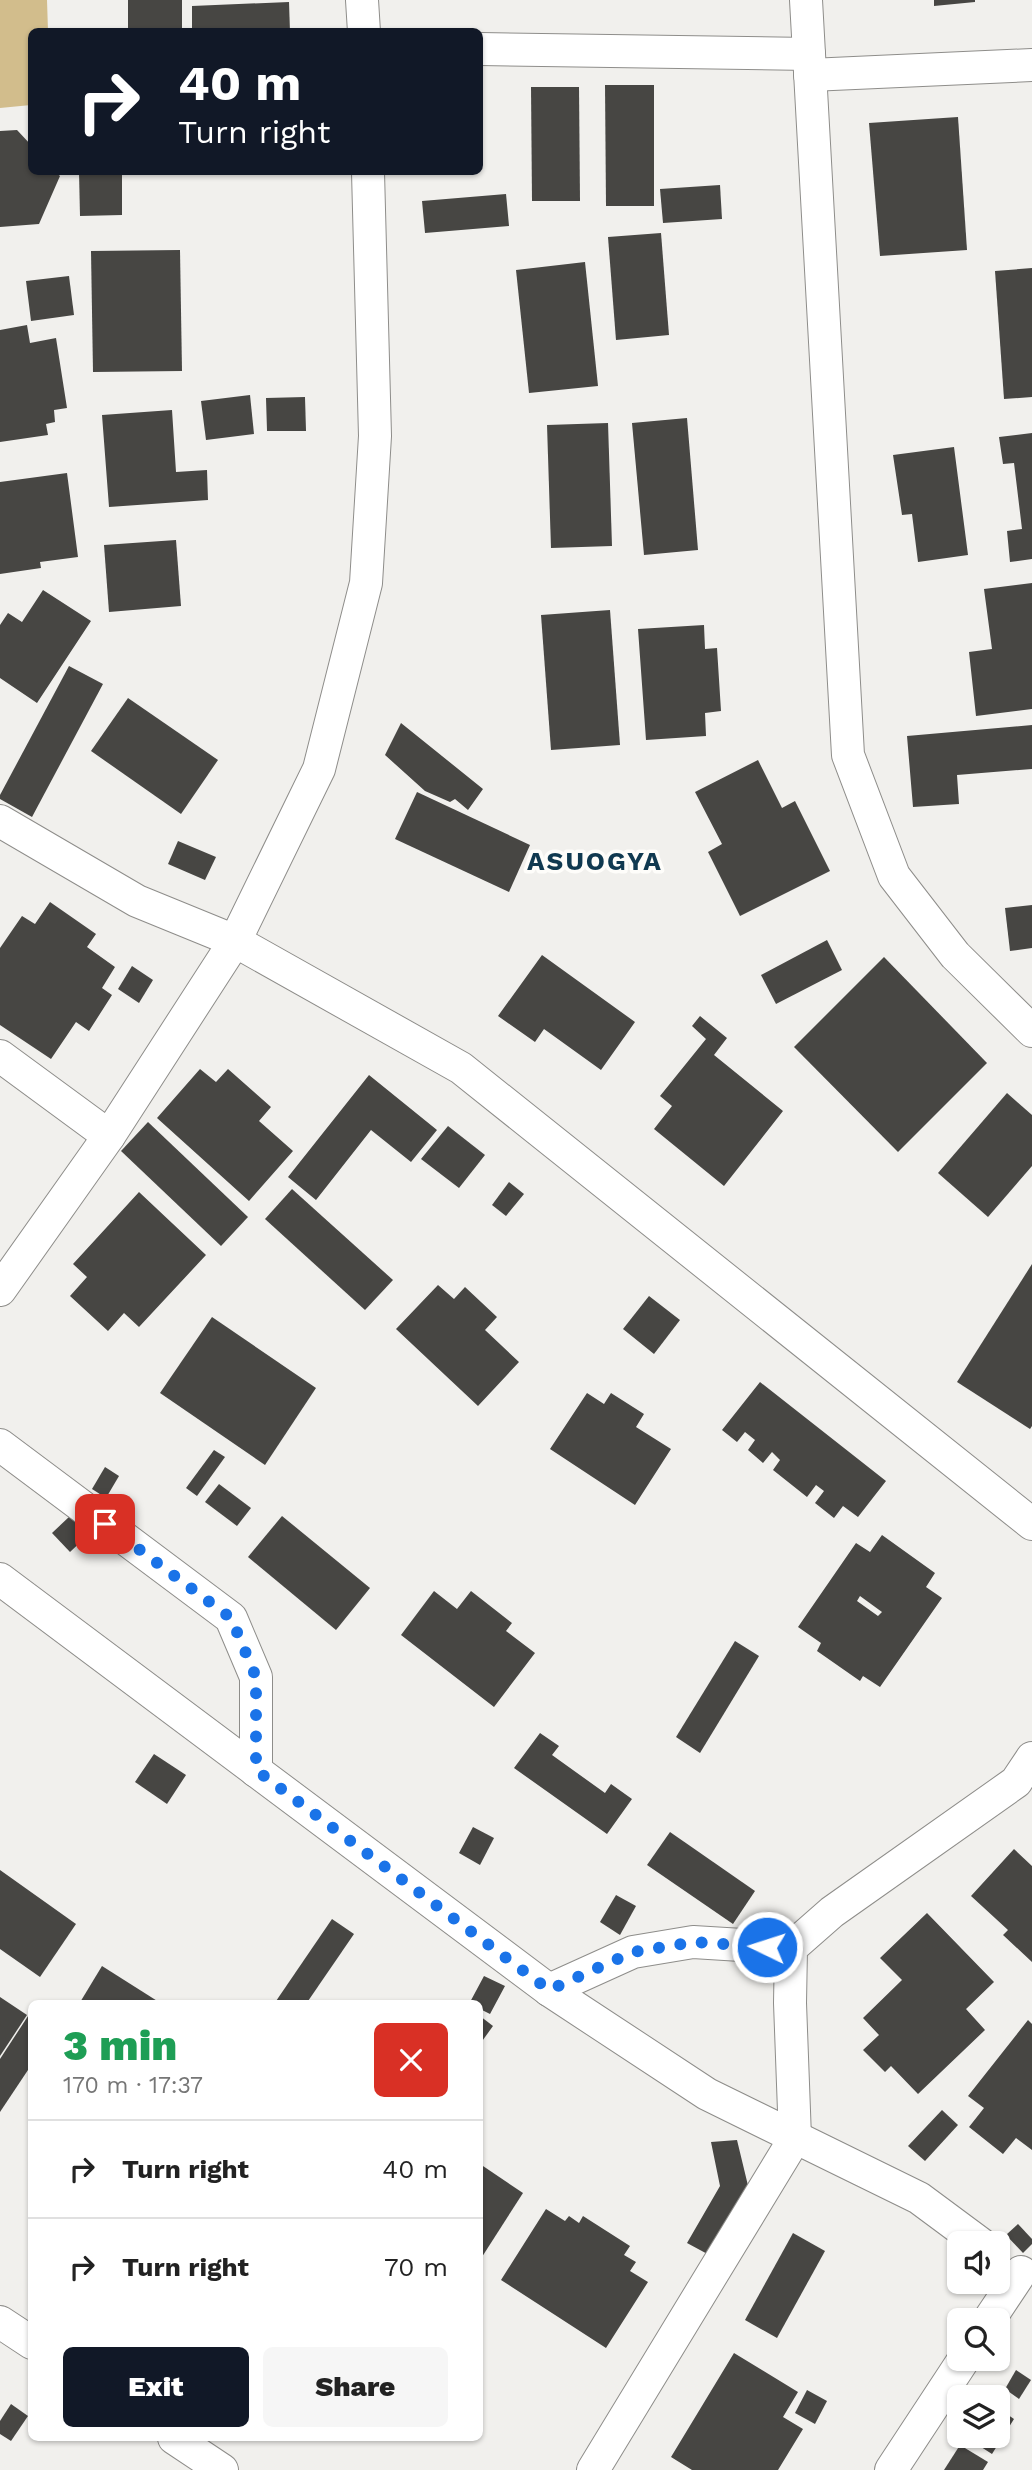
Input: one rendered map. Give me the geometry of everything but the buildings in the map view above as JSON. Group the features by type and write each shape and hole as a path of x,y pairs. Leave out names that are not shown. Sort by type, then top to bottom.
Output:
{"street":[{"path":"362,0 364,28"},
{"path":"806,0 848,755 894,876 955,955 1032,1031"},
{"path":"483,49 809,64 1032,65"},
{"path":"0,1290 109,1136 235,941 319,769 366,583 375,436 369,175"},
{"path":"0,821 137,901 235,941 461,1068 1032,1524"},
{"path":"0,1056 109,1136"},
{"path":"0,1444 231,1618 256,1677 256,1770"},
{"path":"0,1578 549,1990 707,2094 919,2198 963,2231"},
{"path":"549,1990 633,1952 694,1942 791,1948 832,1912 1016,1782 1032,1758"},
{"path":"593,2470 795,2138 790,2003 791,1948"},
{"path":"996,2308 1017,2271"},
{"path":"0,2322 28,2340"},
{"path":"891,2470 956,2371"},
{"path":"178,2441 222,2470"}],"shaded area":[{"path":"0,0 47,0 48,28 28,28 28,105 0,108"}],"district":[{"name":"ASUOGYA","path":"595,861"}],"route":[{"path":"105,1524 231,1618 256,1677 256,1770 549,1990 633,1952 694,1942 767,1947"}]}
